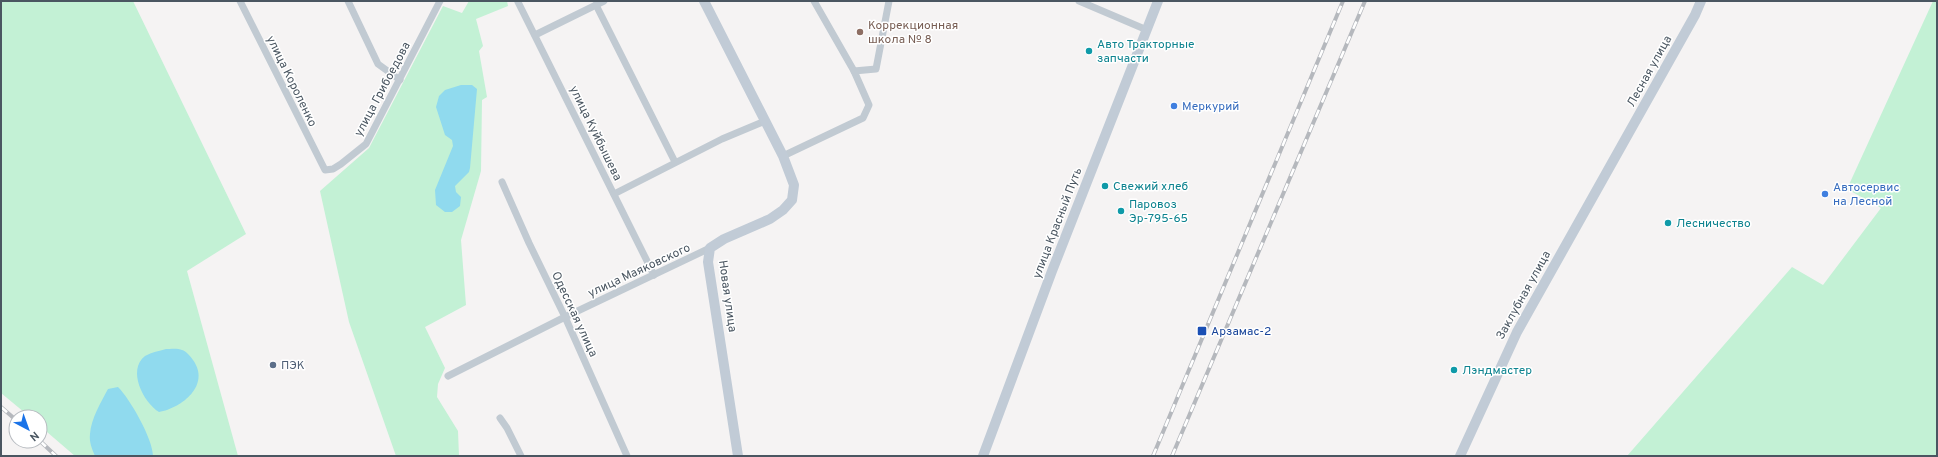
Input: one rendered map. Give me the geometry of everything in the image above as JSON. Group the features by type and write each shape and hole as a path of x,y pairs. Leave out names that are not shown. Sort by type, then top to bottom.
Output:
{"main road":[{"name":"Новая улица","path":"704,1 783,156 794,185 792,200 783,210 770,219 724,239 710,248 708,262 738,456"},
{"name":"улица Красный Путь","path":"982,456 1052,271 1158,1"},
{"name":"Лесная улица","path":"1618,152 1695,15 1701,1"},
{"name":"Заклубная улица","path":"1460,456 1517,332 1618,152"}],"street":[{"name":"улица Короленко","path":"240,1 325,170"},
{"path":"348,1 378,64 400,80"},
{"name":"улица Грибоедова","path":"325,170 341,164 366,144 440,1"},
{"path":"535,35 604,1"},
{"path":"783,156 863,118 869,105 854,71 814,1"},
{"path":"854,71 876,69 889,1"},
{"path":"1079,1 1147,30"},
{"name":"улица Куйбышева","path":"518,2 654,275"},
{"path":"596,5 675,162"},
{"path":"614,194 722,139 765,121"},
{"name":"Одесская улица","path":"502,182 528,243 566,317 623,455"},
{"name":"улица Маяковского","path":"448,376 566,317 710,248"},
{"path":"500,418 507,428 521,456"}],"green space":[{"path":"1,1 133,1 246,234 187,271 238,456 75,456 48,433 48,409 20,409 1,393"},
{"path":"469,1 507,1 508,6 476,19 483,46 479,51 487,97 482,100 481,171 461,240 466,305 425,327 445,368 438,384 437,397 458,431 459,456 396,456 349,322 320,191 369,148 443,6 462,13"},
{"path":"1933,1 1937,1 1937,456 1627,456 1792,267 1823,285 1881,208 1847,189"}],"water":[{"path":"461,85 472,85 477,89 470,168 469,172 455,186 456,192 461,197 460,206 452,212 445,212 436,205 435,190 453,146 452,140 445,135 436,107 439,96 445,90"},
{"path":"166,349 178,349 187,353 198,369 199,378 191,394 185,400 177,406 159,412 143,394 139,386 137,369 145,356"},
{"path":"118,387 129,400 140,420 149,440 153,456 95,456 90,440 92,422 108,389"}],"railway":[{"path":"1153,456 1343,1"},
{"path":"1172,456 1365,1"},
{"path":"1,407 8,413"},
{"path":"48,448 56,456"}],"place":[{"name":"Коррекционная школа № 8","path":"860,32"},
{"name":"Авто Тракторные запчасти","path":"1089,51"},
{"name":"Меркурий","path":"1174,106"},
{"name":"Свежий хлеб","path":"1105,186"},
{"name":"Автосервис на Лесной","path":"1825,194"},
{"name":"Паровоз Эр-795-65","path":"1121,211"},
{"name":"Лесничество","path":"1668,223"},
{"name":"Арзамас-2","path":"1202,331"},
{"name":"ПЭК","path":"273,365"},
{"name":"Лэндмастер","path":"1454,370"}]}
